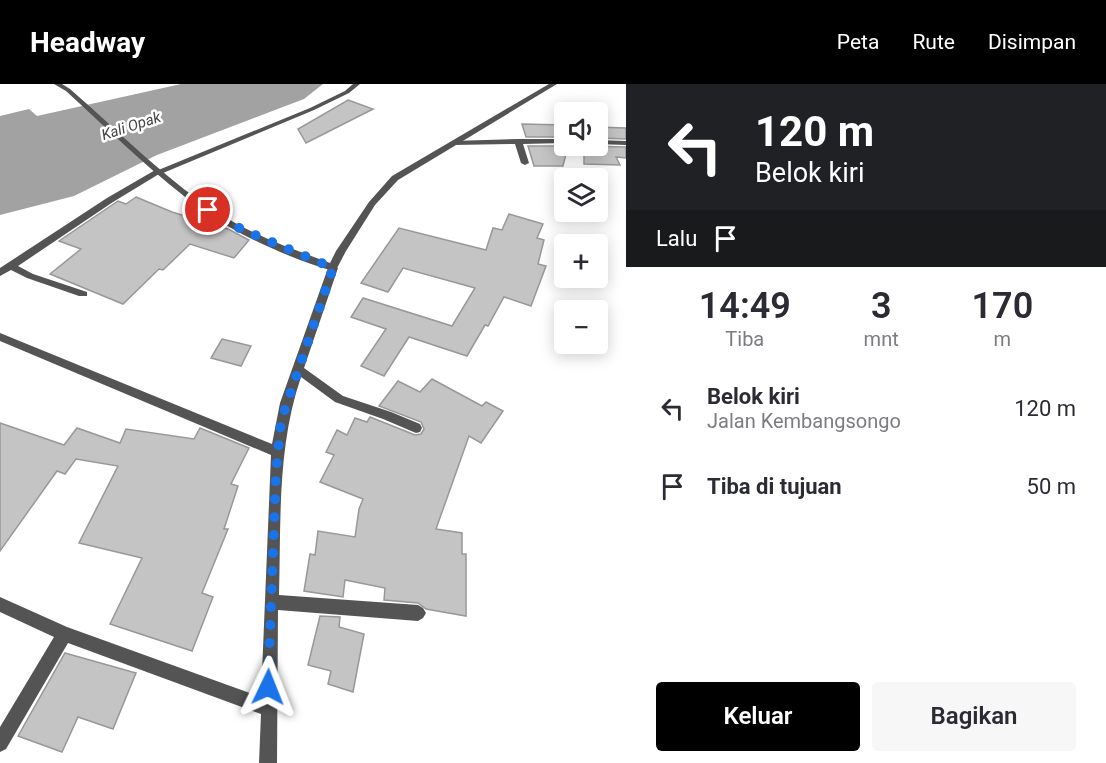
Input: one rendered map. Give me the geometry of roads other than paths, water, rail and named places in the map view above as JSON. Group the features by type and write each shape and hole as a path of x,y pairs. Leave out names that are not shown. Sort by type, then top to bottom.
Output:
{"street":[{"path":"57,84 68,90 159,170 224,219 265,240 333,268"},
{"path":"0,273 159,170 312,109 347,92 357,84"},
{"path":"268,763 271,602 277,452 281,421 333,268 341,251 386,187 407,169 554,84"},
{"path":"518,141 525,164"},
{"path":"453,143 554,141"},
{"path":"608,142 626,142"},
{"path":"11,266 30,276 83,294"},
{"path":"0,337 277,452"},
{"path":"297,369 339,399 387,415 416,428"},
{"path":"271,602 418,613"},
{"path":"0,604 65,634 268,708"},
{"path":"0,743 65,634"}],"water":[{"name":"Kali Opak","path":"181,84 323,84 304,99 157,155 74,196 0,215 0,116 29,109 37,116"}]}
